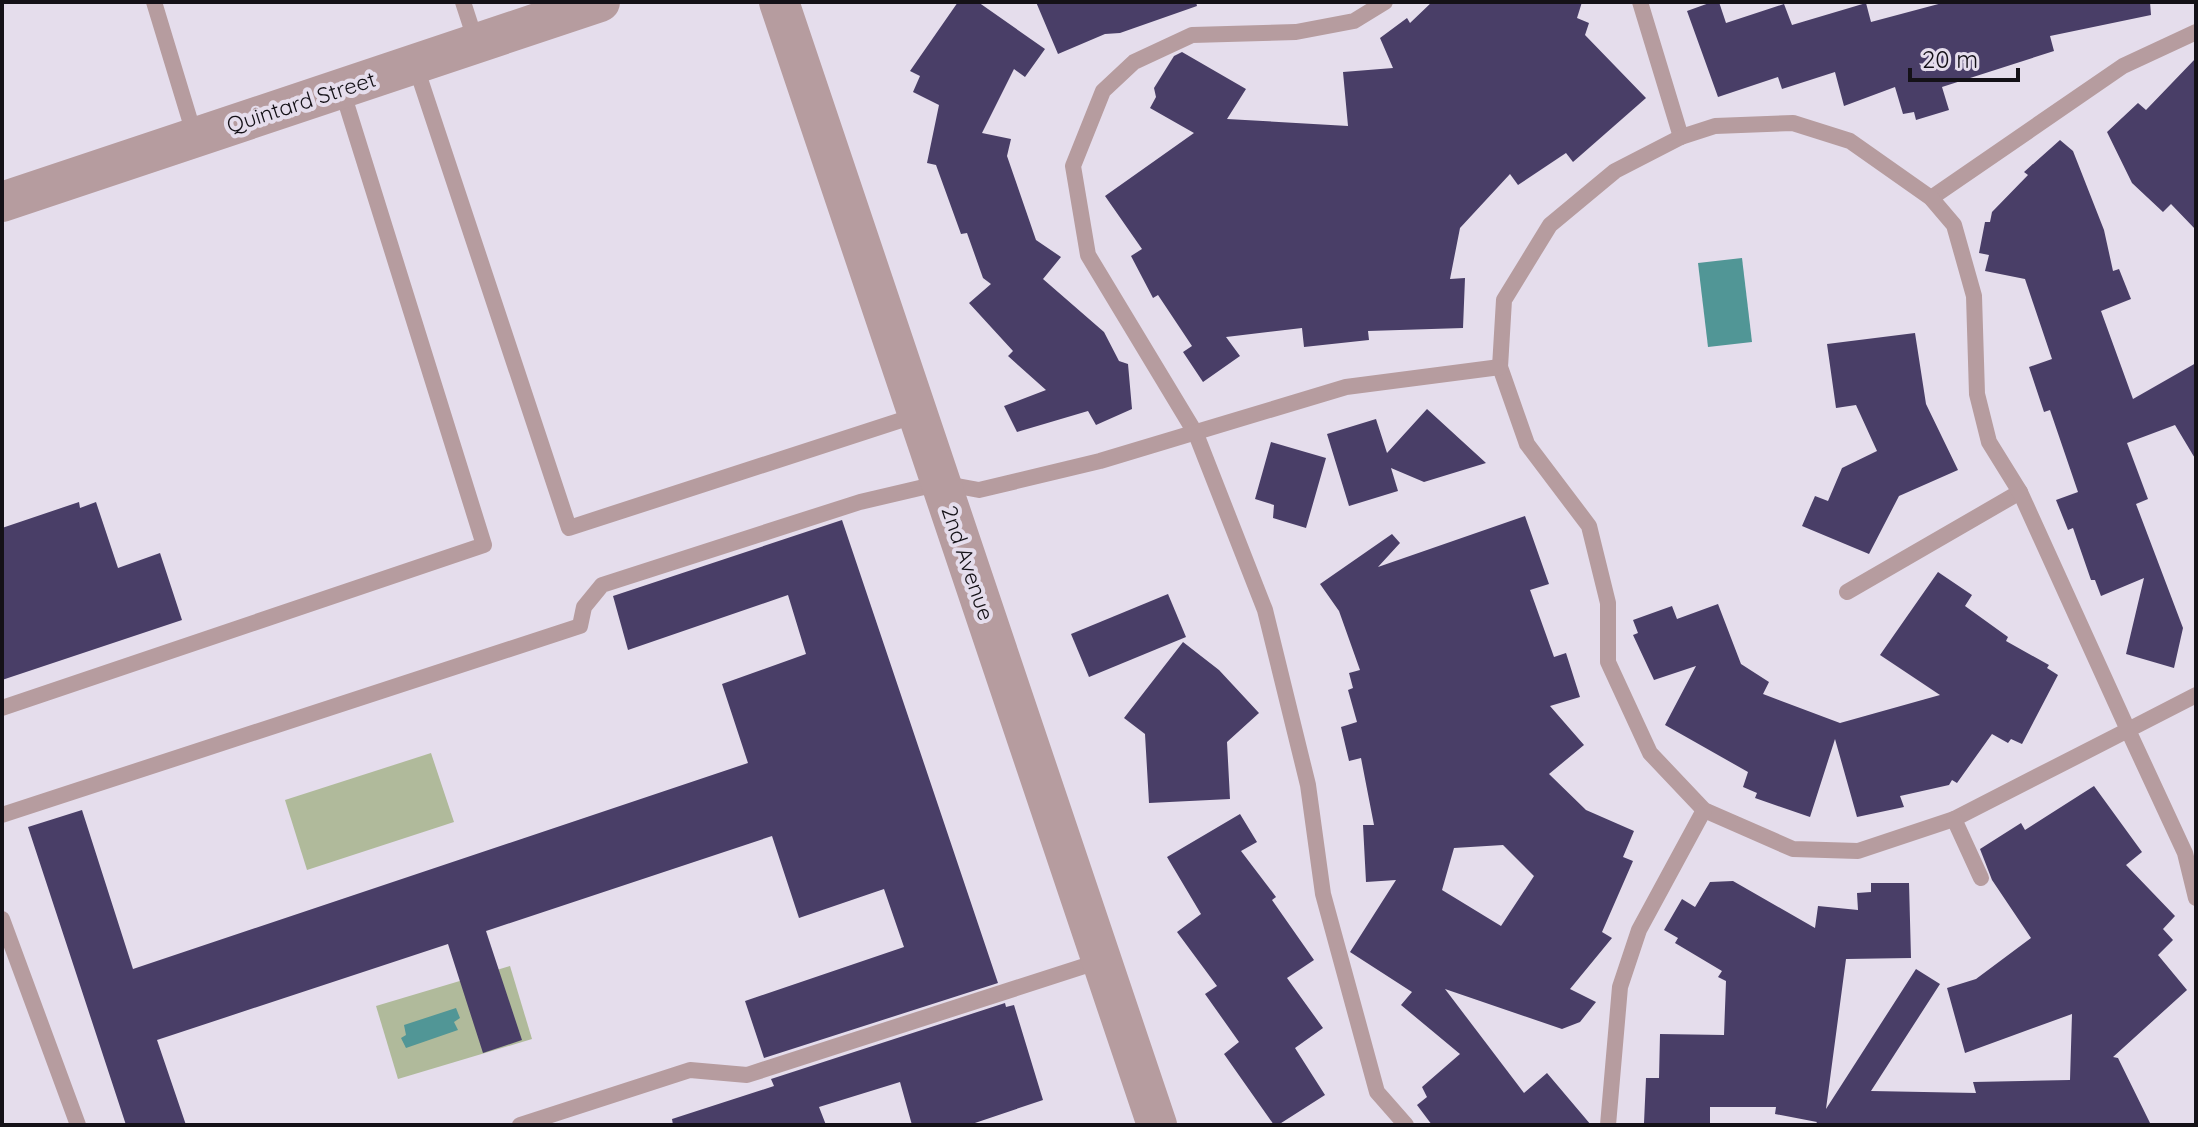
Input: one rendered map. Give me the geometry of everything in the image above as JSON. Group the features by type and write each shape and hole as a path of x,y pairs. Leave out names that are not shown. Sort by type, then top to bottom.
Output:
{"street":[{"name":"Quintard Street","path":"2,202 600,2"},
{"name":"2nd Avenue","path":"779,2 1157,1125"}],"lane":[{"path":"154,2 195,137"},
{"path":"463,2 476,44"},
{"path":"1385,2 1354,21 1296,32 1192,35 1134,62 1103,91 1073,166 1088,255 1196,434 1265,610 1308,785 1323,894 1377,1092 1406,1125"},
{"path":"1640,2 1681,137"},
{"path":"1931,198 2123,66 2196,32"},
{"path":"415,64 569,528 919,414"},
{"path":"2,708 484,545 342,87"},
{"path":"2196,695 2128,730 1954,819 1858,851 1793,849 1704,810 1650,753 1608,662 1608,603 1589,526 1527,444 1500,367 1504,300 1550,225 1615,171 1681,137 1715,126 1793,123 1850,141 1931,198 1954,225 1974,296 1977,394 1989,442 2020,492 2128,730 2185,853 2196,898"},
{"path":"2,815 580,626 584,607 602,585 860,502 941,483 979,490 1196,434 1346,387 1500,367"},
{"path":"1847,592 2020,492"},
{"path":"1608,1125 1620,987 1639,930 1704,810"},
{"path":"1954,819 1981,878"},
{"path":"2,919 78,1125"},
{"path":"520,1125 690,1070 747,1075 1102,961"}],"shaded area":[{"path":"1742,258 1752,342 1708,347 1698,263"},
{"path":"431,753 454,822 307,870 285,800"},
{"path":"510,966 532,1039 398,1079 376,1006"},
{"path":"456,1008 460,1018 454,1022 458,1030 406,1048 401,1038 406,1035 404,1025"}],"building":[{"path":"958,2 978,2 1045,49 1025,77 1014,69 982,133 1011,139 1007,156 1036,240 1061,257 1043,279 1104,332 1119,361 1128,364 1132,409 1096,425 1088,411 1017,432 1004,406 1046,390 1008,356 1013,351 969,303 991,284 983,278 967,233 961,234 936,165 927,163 939,105 913,92 920,76 910,71"},
{"path":"1036,2 1196,2 1197,6 1120,33 1105,34 1058,54"},
{"path":"1432,2 1582,2 1577,18 1589,23 1585,35 1646,98 1573,162 1566,153 1518,185 1510,174 1460,228 1450,279 1465,278 1463,328 1368,331 1369,340 1304,347 1302,328 1226,337 1240,356 1203,382 1183,352 1192,346 1158,295 1153,298 1131,256 1142,249 1105,196 1194,133 1150,108 1156,97 1154,88 1174,56 1182,52 1246,89 1227,119 1348,126 1343,72 1393,68 1380,38 1407,18 1410,23"},
{"path":"1719,2 1726,23 1784,4 1792,25 1866,3 1871,22 1946,2 2150,2 2151,15 2050,36 2054,51 1942,87 1949,110 1916,120 1914,112 1903,114 1895,87 1844,106 1835,72 1782,89 1778,77 1718,97 1687,11"},
{"path":"2196,58 2196,230 2171,204 2163,212 2132,183 2107,132 2138,103 2146,110"},
{"path":"2060,140 2073,151 2104,230 2113,271 2119,269 2131,299 2101,311 2133,399 2196,363 2196,460 2175,425 2127,443 2148,499 2136,504 2183,628 2174,668 2126,654 2144,578 2101,596 2095,580 2091,580 2073,528 2068,530 2056,500 2078,492 2050,410 2044,412 2029,367 2052,359 2025,279 1985,271 1989,255 1979,253 1985,222 1990,222 1992,212 2028,175 2024,172"},
{"path":"1915,333 1926,404 1958,470 1899,496 1869,554 1802,526 1815,496 1828,501 1842,468 1877,451 1856,405 1836,408 1827,344"},
{"path":"1427,409 1486,463 1424,482 1391,468 1398,491 1349,506 1327,434 1376,419 1387,453"},
{"path":"1271,442 1326,458 1306,528 1273,518 1274,505 1255,499"},
{"path":"79,502 80,508 96,502 118,568 160,553 182,620 2,680 2,528"},
{"path":"1525,516 1549,584 1530,590 1554,657 1566,653 1580,697 1550,706 1584,745 1549,774 1586,810 1634,831 1623,857 1633,861 1602,932 1612,938 1570,989 1596,1002 1580,1022 1562,1029 1445,989 1524,1093 1547,1073 1591,1125 1432,1125 1417,1105 1427,1097 1422,1087 1460,1054 1401,1005 1412,992 1350,952 1396,880 1366,882 1363,825 1374,825 1361,758 1349,761 1341,727 1357,722 1348,690 1353,688 1349,673 1360,670 1339,611 1320,584 1392,534 1400,543 1378,567","holes":["1503,845 1534,876 1501,926 1442,890 1454,848"]},
{"path":"842,520 998,983 764,1058 745,1001 904,947 884,889 799,918 772,836 486,931 522,1040 483,1053 448,944 157,1040 186,1125 126,1125 28,827 82,810 133,969 748,763 722,684 806,654 788,595 628,650 613,596"},
{"path":"1938,572 1972,595 1965,606 2008,637 2006,641 2049,665 2047,668 2058,675 2022,744 2011,739 2008,743 1992,734 1957,783 1952,780 1949,785 1900,796 1904,807 1857,817 1835,739 1810,817 1755,798 1757,793 1743,787 1748,772 1665,725 1696,666 1654,680 1633,635 1638,633 1633,620 1672,606 1677,619 1718,604 1741,664 1769,682 1763,694 1840,723 1940,695 1880,655"},
{"path":"1168,594 1186,637 1089,677 1071,634"},
{"path":"1183,642 1219,670 1259,713 1227,742 1230,799 1149,803 1145,734 1124,718"},
{"path":"2094,786 2142,852 2126,865 2175,916 2163,929 2173,940 2158,955 2187,990 2113,1057 2118,1058 2151,1125 1815,1125 1817,1122 1775,1114 1776,1107 1710,1107 1710,1123 1644,1123 1646,1078 1659,1078 1660,1034 1724,1035 1726,981 1718,977 1722,971 1675,943 1678,938 1664,930 1682,899 1695,907 1710,882 1733,881 1815,928 1818,906 1858,910 1857,893 1871,892 1871,883 1909,883 1911,958 1846,959 1826,1109 1916,969 1940,984 1871,1091 1976,1093 1973,1082 2070,1080 2072,1014 1965,1053 1947,988 1976,979 2031,938 1992,880 1980,849 2021,823 2025,830"},
{"path":"1240,814 1257,842 1241,851 1276,897 1272,900 1314,960 1287,978 1323,1028 1295,1048 1325,1095 1278,1125 1274,1125 1224,1054 1239,1042 1205,994 1217,986 1177,932 1201,914 1167,857"},
{"path":"1005,1003 1006,1007 1014,1005 1043,1100 969,1125 912,1125 900,1082 819,1107 826,1125 673,1125 672,1119 774,1086 771,1079"}]}
